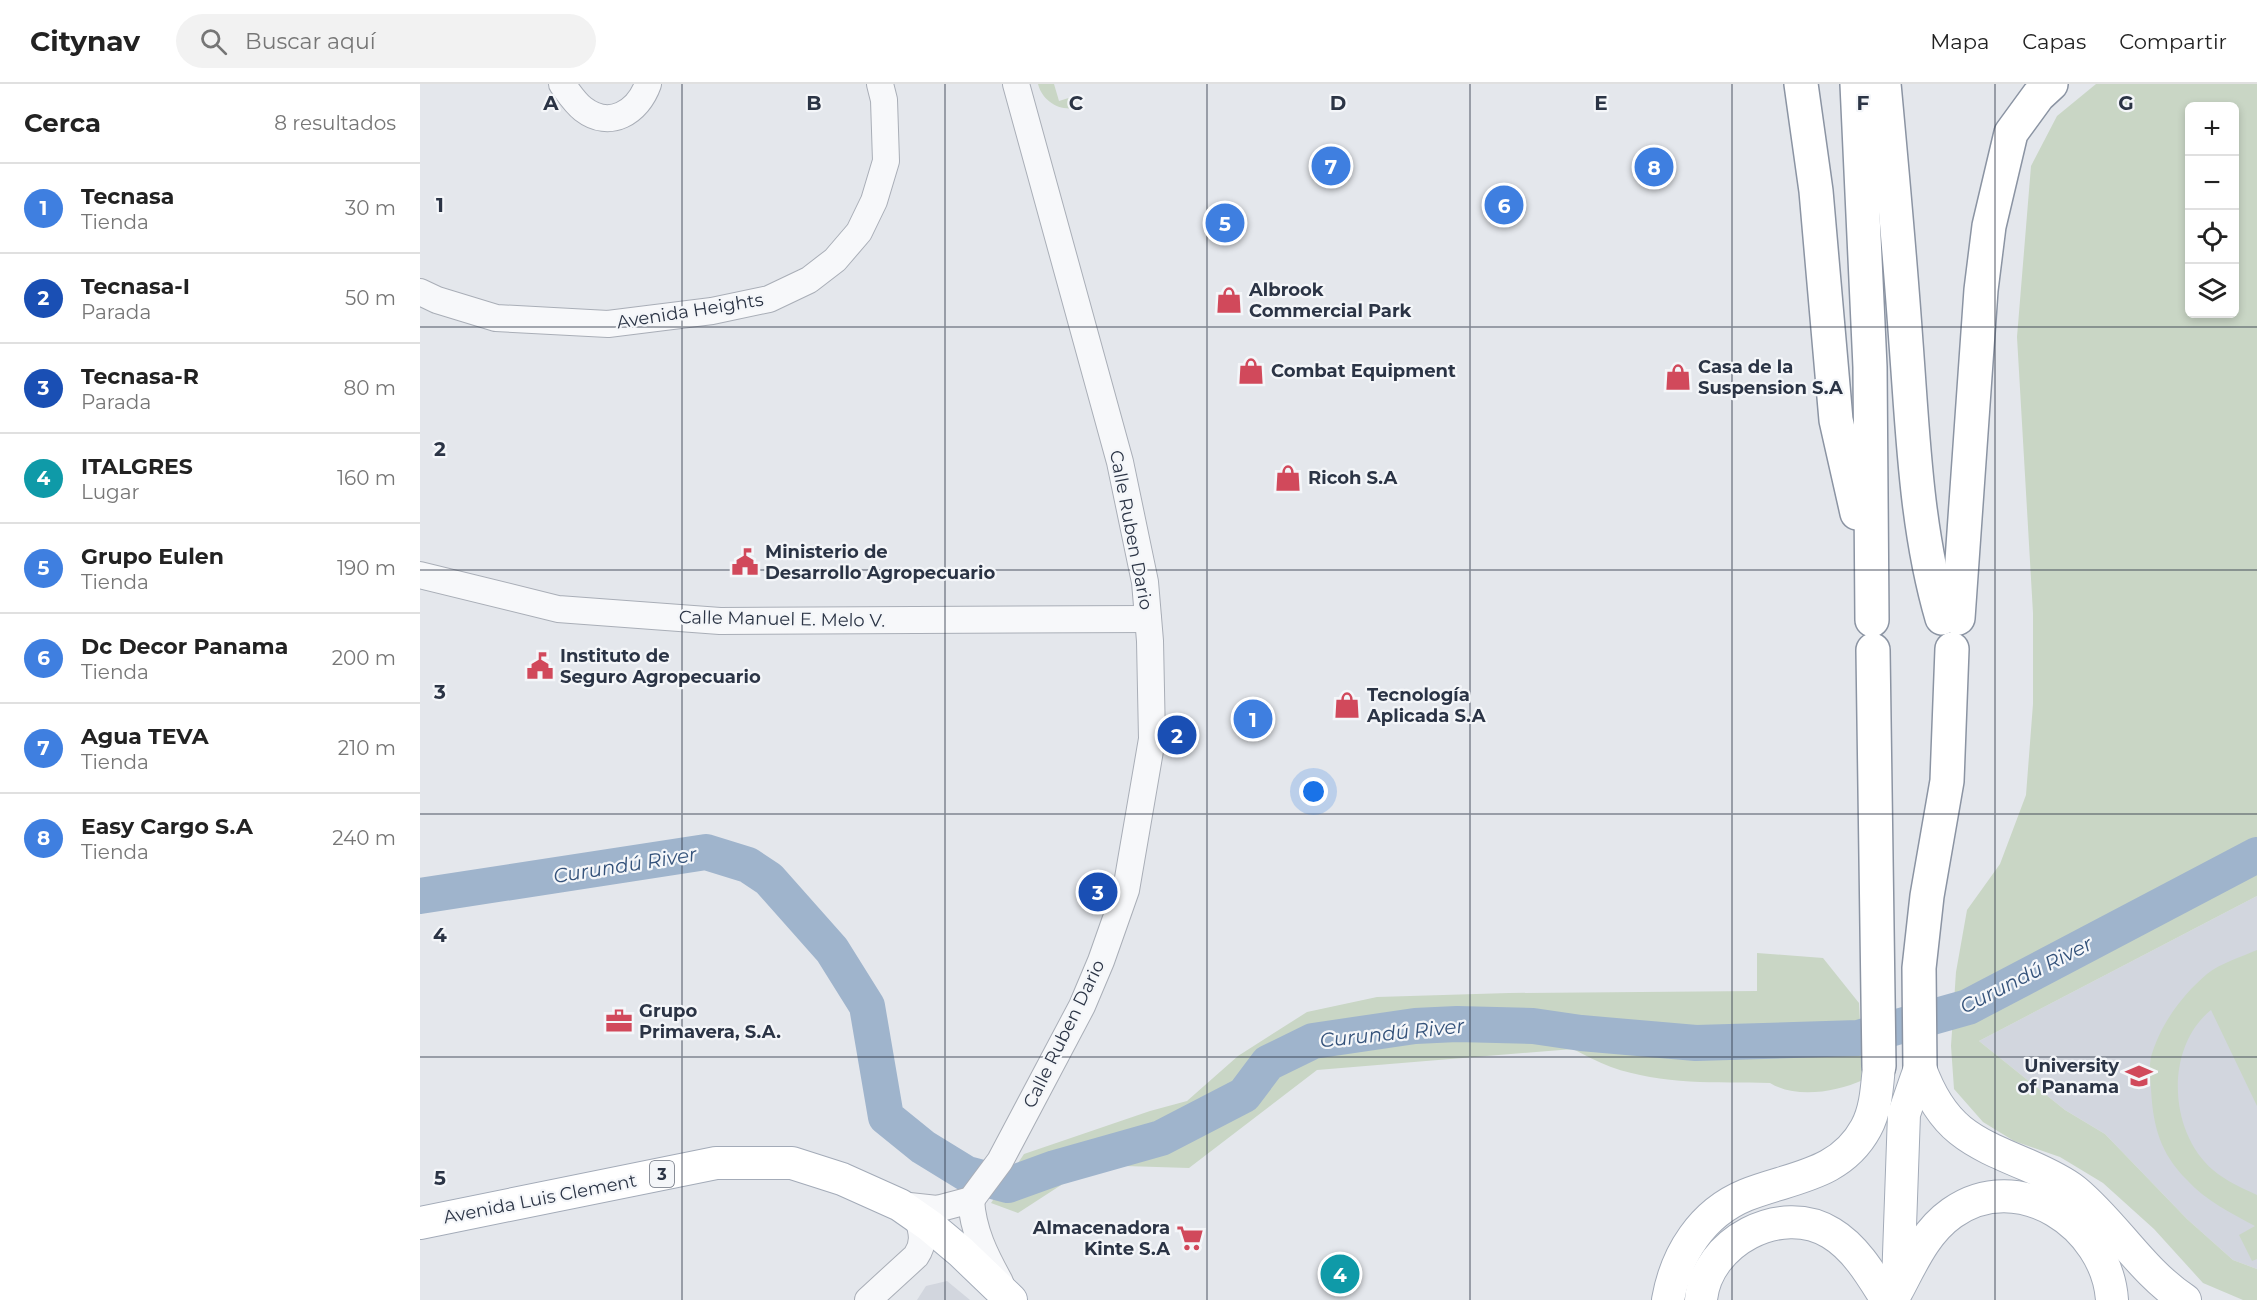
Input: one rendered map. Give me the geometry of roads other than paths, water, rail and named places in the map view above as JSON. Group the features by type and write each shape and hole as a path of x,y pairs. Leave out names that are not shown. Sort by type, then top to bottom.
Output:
{"highway":[{"path":"1801,84 1816,191 1836,420 1871,577"},
{"path":"1857,84 1870,367 1879,1063"},
{"path":"1884,84 1900,245 1916,477 1931,581 1951,628"},
{"path":"1920,1064 1919,968 1927,896 1947,781 1951,628 1981,290 1989,226 2011,132 2038,96 2051,84"}],"main road":[{"path":"1879,1063 1904,1114"},
{"path":"1668,1300 1675,1273 1685,1250 1699,1229 1714,1214 1746,1196 1820,1172 1846,1154 1869,1122 1875,1102 1879,1063"},
{"path":"1894,1297 1904,1114 1920,1064"},
{"path":"1920,1064 1935,1104 1961,1132 1978,1143 2042,1172 2072,1189 2091,1205 2156,1277 2185,1300"},
{"name":"Avenida Luis Clement","path":"420,1223 716,1163 792,1163 842,1179 909,1211 961,1252 1009,1297"},
{"path":"1894,1297 1920,1248 1946,1217 1974,1202 1997,1196 2012,1196 2041,1203 2079,1227 2104,1265 2112,1300"},
{"path":"1701,1300 1713,1267 1734,1242 1757,1228 1788,1222 1817,1226 1843,1241 1894,1297"}],"street":[{"path":"562,84 583,109 605,119 625,115 643,99 648,84"},
{"name":"Avenida Heights","path":"420,292 437,300 496,318 608,324 712,311 769,299 809,280 836,260 859,232 874,201 886,161 884,100 880,84"},
{"name":"Calle Ruben Dario","path":"973,1197 1000,1161 1082,1006 1101,961 1126,890 1152,739 1145,582 1120,462 1016,84"},
{"name":"Calle Manuel E. Melo V.","path":"420,575 558,609 720,621 1148,618"},
{"path":"868,1300 916,1256 920,1249 922,1233 909,1211 937,1209 973,1197 972,1216 983,1252 1009,1297"},
{"path":"894,1300 908,1279 928,1258 944,1253 961,1252"}],"waterway":[{"name":"Curundú River","path":"420,896 706,852 748,865 769,879 832,950 867,1006 886,1117 923,1147 967,1174 1008,1185 1055,1168 1161,1138 1244,1095 1268,1063 1313,1041 1415,1026 1457,1024 1533,1026 1581,1033 1696,1043 1858,1038 1968,1007 2257,855"}],"place":[{"name":"Agua TEVA","path":"1331,166"},
{"name":"Easy Cargo S.A","path":"1654,167"},
{"name":"Dc Decor Panama","path":"1504,205"},
{"name":"Grupo Eulen","path":"1225,223"},
{"name":"Albrook Commercial Park","path":"1229,300"},
{"name":"Combat Equipment","path":"1251,371"},
{"name":"Casa de la Suspension S.A","path":"1678,377"},
{"name":"Ricoh S.A","path":"1288,478"},
{"name":"Ministerio de Desarrollo Agropecuario","path":"745,562"},
{"name":"Instituto de Seguro Agropecuario","path":"540,666"},
{"name":"Tecnología Aplicada S.A","path":"1347,705"},
{"name":"Tecnasa","path":"1253,719"},
{"name":"Tecnasa-I","path":"1177,735"},
{"name":"Tecnasa-R","path":"1098,892"},
{"name":"Grupo Primavera, S.A.","path":"619,1021"},
{"name":"University of Panama","path":"2139,1076"},
{"name":"Almacenadora Kinte S.A","path":"1190,1238"},
{"name":"ITALGRES","path":"1340,1274"}]}
